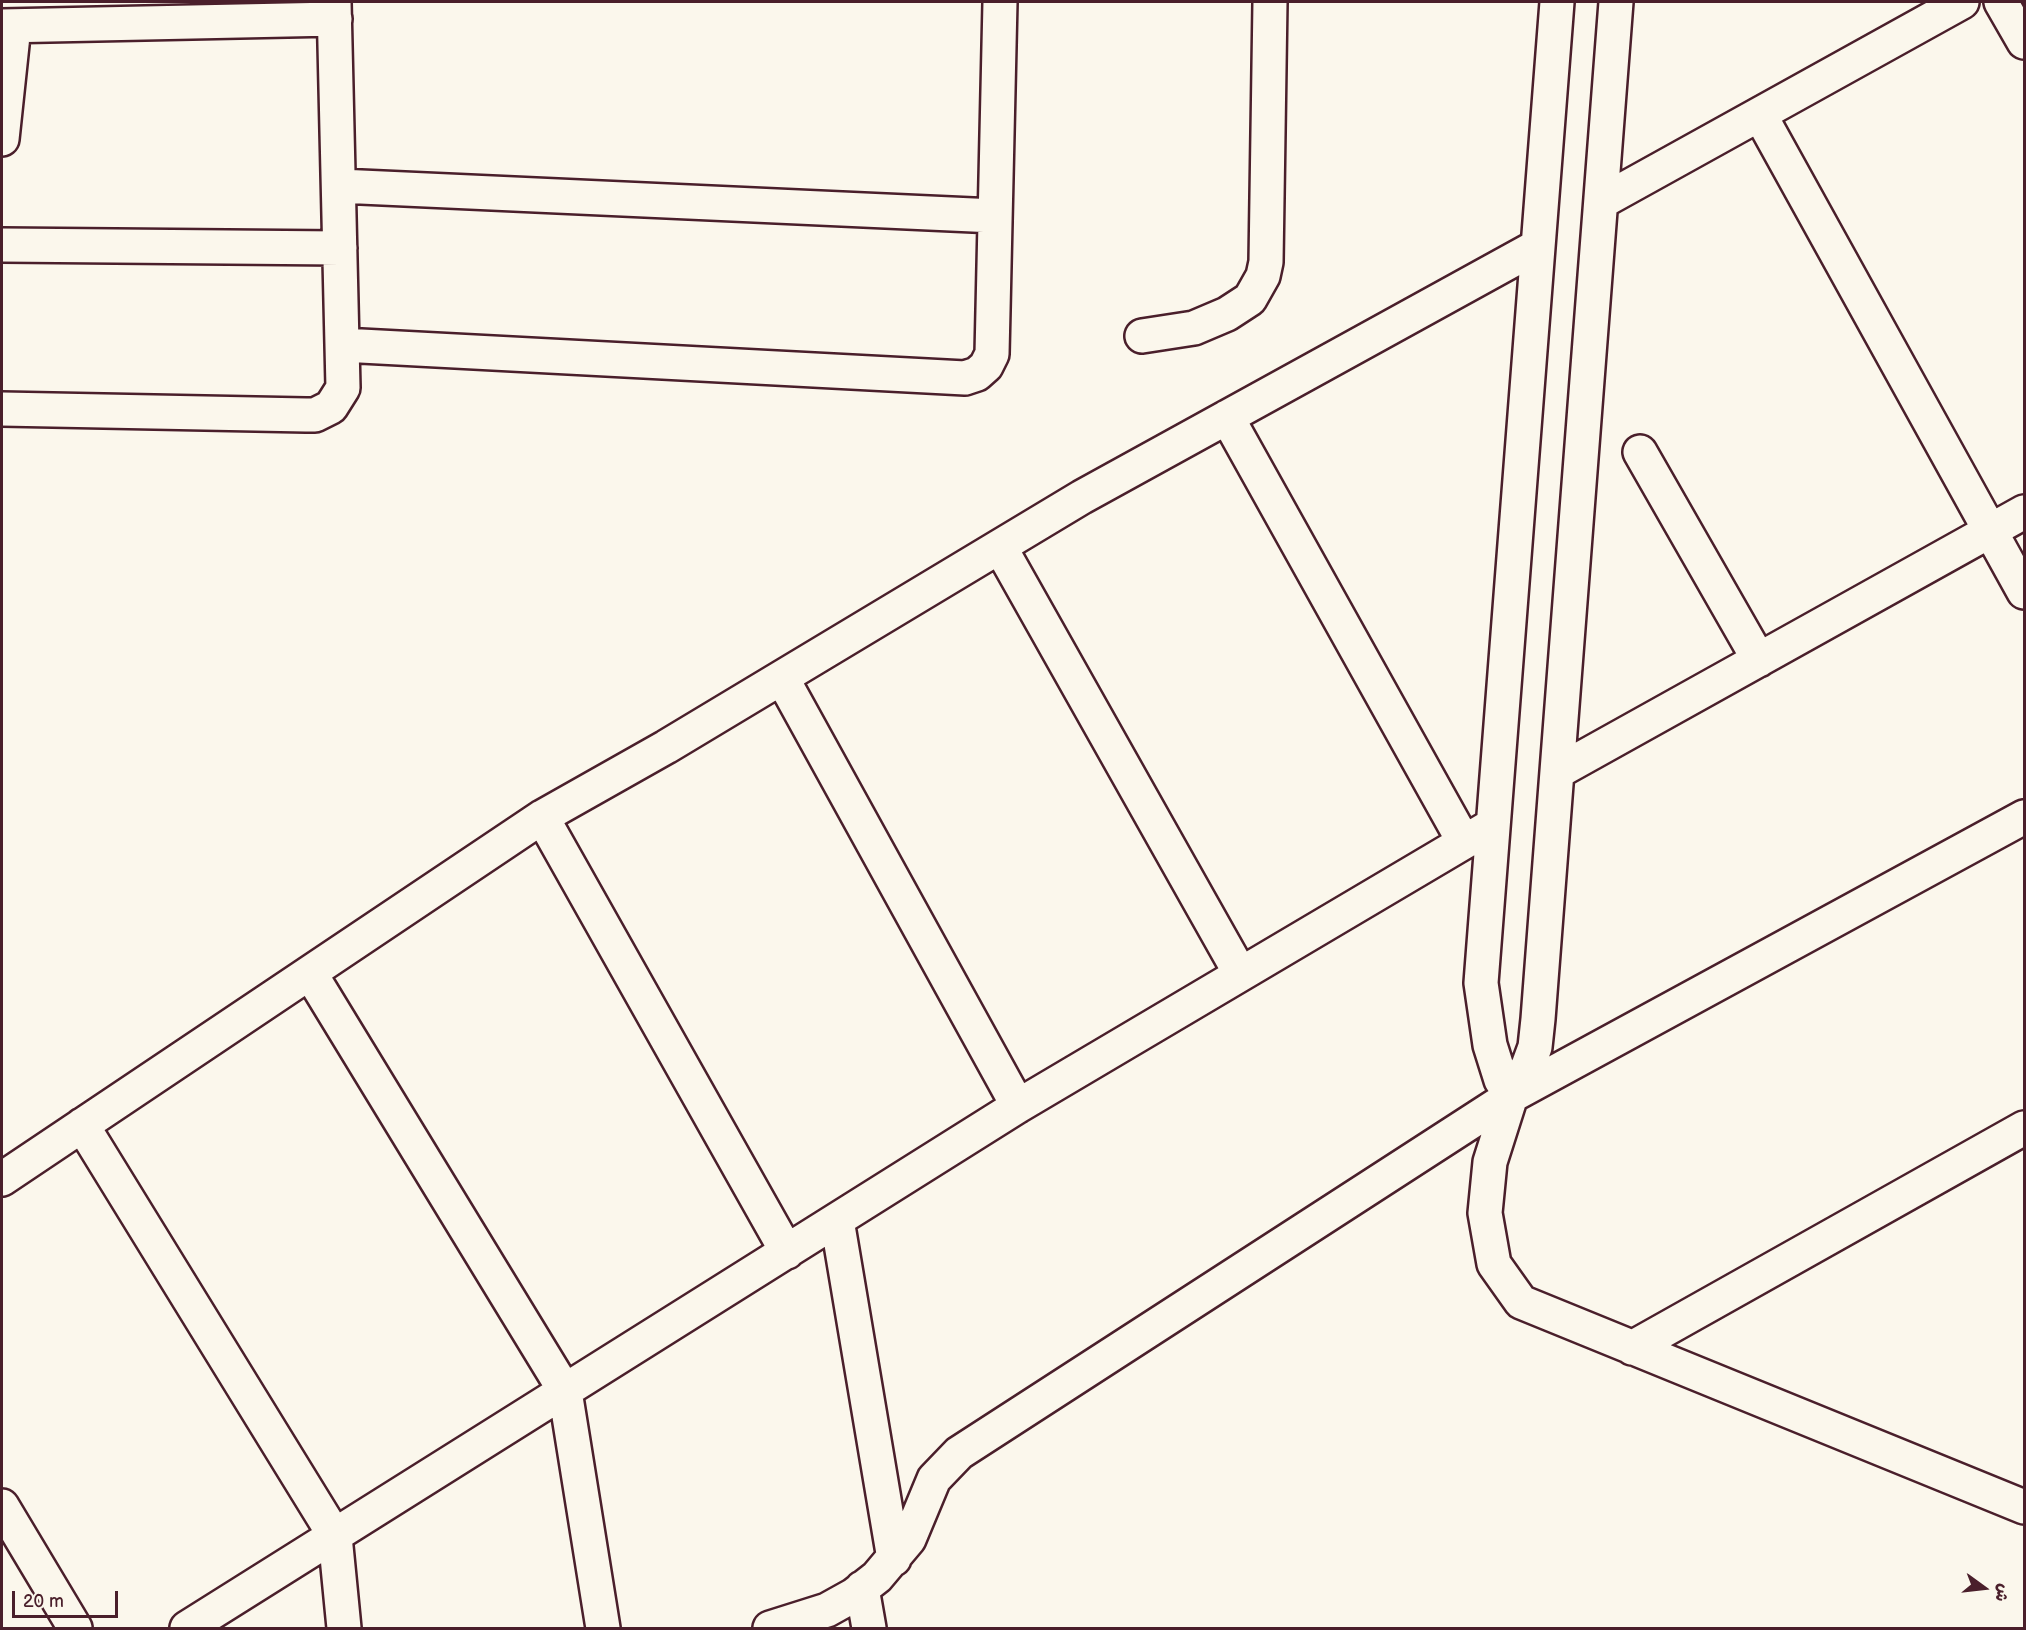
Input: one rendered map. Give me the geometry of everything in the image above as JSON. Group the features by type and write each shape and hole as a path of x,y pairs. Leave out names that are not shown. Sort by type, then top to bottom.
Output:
{"street":[{"path":"342,345 965,378 986,366 992,354 1000,2"},
{"path":"1142,336 1194,328 1227,314 1250,299 1263,276 1270,2"},
{"path":"1511,1096 1501,1080 1490,1044 1481,983 1557,2"},
{"path":"1616,2 1535,1047 1528,1066 1511,1096 1490,1162 1485,1213 1494,1264 1521,1302 2025,1507"},
{"path":"1601,202 1760,115 1919,14 1962,2"},
{"path":"2001,2 2025,42"},
{"path":"2,139 8,26 76,13 335,10 343,388 331,407 315,415 2,409"},
{"path":"1760,115 1993,530 2025,592"},
{"path":"339,186 995,216"},
{"path":"2,245 340,248"},
{"path":"2,1179 542,817 782,678 1082,497 1538,246"},
{"path":"1227,417 1464,842"},
{"path":"1640,452 1759,660"},
{"path":"1557,772 2025,512"},
{"path":"1000,547 1240,974"},
{"path":"782,678 1018,1106"},
{"path":"542,817 787,1252"},
{"path":"770,1629 827,1610 862,1588 894,1559 909,1539 934,1479 959,1453 1511,1096 2025,817"},
{"path":"187,1629 1018,1106 1493,825"},
{"path":"310,973 565,1391 603,1629"},
{"path":"82,1125 335,1536 344,1629"},
{"path":"1632,1348 2025,1128"},
{"path":"837,1220 894,1559"},
{"path":"2,1506 75,1629"},
{"path":"862,1588 869,1629"}]}
